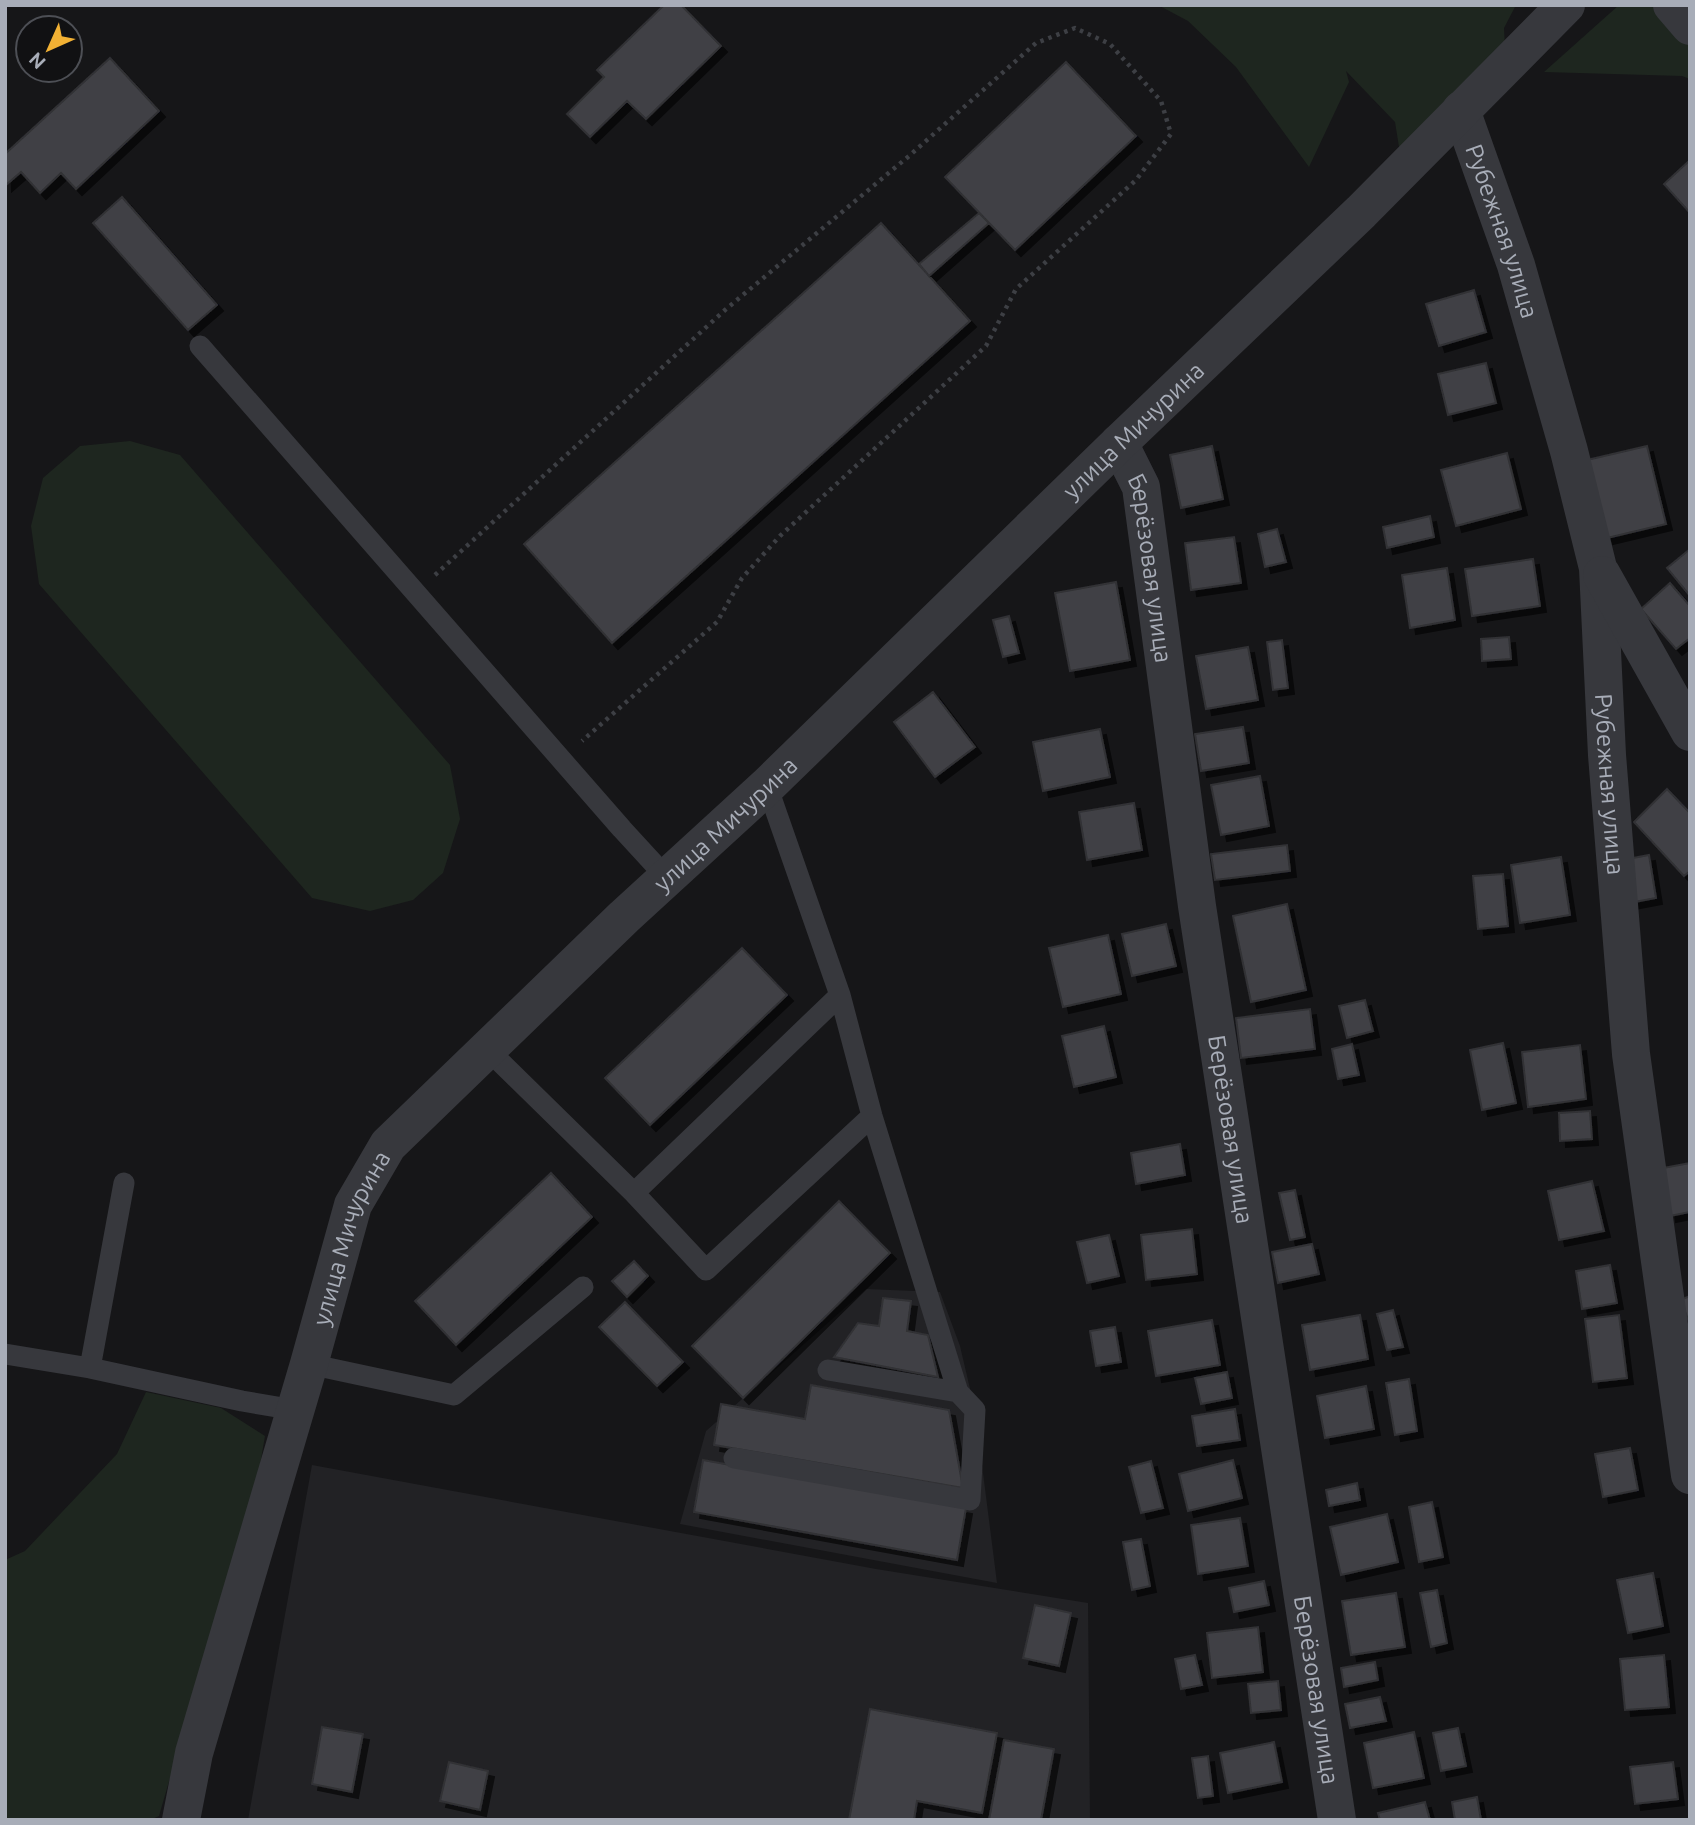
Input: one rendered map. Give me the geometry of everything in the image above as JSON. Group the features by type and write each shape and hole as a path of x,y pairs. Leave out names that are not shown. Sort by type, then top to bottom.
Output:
{"street":[{"name":"улица Мичурина","path":"181,1820 194,1753 354,1205 388,1145 624,917 767,786 1361,212 1566,5"},
{"path":"1672,5 1690,26"},
{"name":"Рубежная улица","path":"1461,110 1516,265 1569,451 1598,568 1607,755 1631,1054 1690,1475"},
{"name":"Берёзовая улица","path":"1119,443 1141,487 1197,906 1337,1820"},
{"path":"1598,568 1690,732"}],"lane":[{"path":"200,346 622,830 667,878"},
{"path":"734,1458 970,1500 975,1410 958,1392 872,1116 839,995 767,786"},
{"path":"634,1193 839,995"},
{"path":"487,1049 634,1193 706,1270 872,1116"},
{"path":"90,1368 124,1183"},
{"path":"309,1364 454,1395 583,1287"},
{"path":"5,1354 90,1368 295,1410"},
{"path":"828,1370 958,1392"}],"path":[{"path":"416,592 725,310 909,156 1036,43 1075,28 1110,44 1161,101 1171,134 1136,180 1016,289 986,346 780,536 742,578 717,622 562,761"}],"shaded area":[{"path":"1158,5 1516,5 1504,28 1505,48 1400,153 1395,122 1346,71 1349,82 1309,167 1236,67 1188,21"},
{"path":"1619,5 1690,5 1690,79 1682,76 1544,72"},
{"path":"130,441 180,455 450,765 460,819 443,873 413,900 370,911 312,898 39,584 31,526 43,478 80,446"},
{"path":"866,1289 940,1292 960,1346 975,1410 997,1583 680,1524 706,1431"},
{"path":"146,1392 221,1408 265,1436 259,1471 159,1816 150,1820 5,1820 5,1560 25,1551 117,1454"},
{"path":"312,1465 876,1569 1088,1603 1090,1820 248,1820"}],"building":[{"path":"664,5 681,5 721,46 646,119 627,101 590,137 567,114 604,77 597,70"},
{"path":"110,58 159,111 76,189 61,173 40,193 21,172 6,185 5,154"},
{"path":"1066,62 1136,136 1015,250 945,177"},
{"path":"1690,160 1690,213 1664,184"},
{"path":"122,197 217,305 188,330 93,223"},
{"path":"979,213 989,223 929,276 919,264"},
{"path":"881,223 970,321 612,643 524,544"},
{"path":"1474,290 1486,332 1439,346 1426,304"},
{"path":"1486,363 1496,403 1448,415 1438,374"},
{"path":"1212,446 1223,499 1181,508 1170,455"},
{"path":"1647,446 1666,524 1607,538 1587,460"},
{"path":"1507,453 1521,509 1456,526 1441,470"},
{"path":"1430,516 1434,537 1387,548 1383,527"},
{"path":"1277,529 1286,562 1265,567 1258,534"},
{"path":"1234,537 1241,583 1191,590 1185,543"},
{"path":"1690,549 1690,596 1667,568"},
{"path":"1533,559 1540,606 1472,616 1465,569"},
{"path":"1447,568 1455,620 1410,628 1402,575"},
{"path":"1116,582 1130,660 1070,671 1055,593"},
{"path":"1670,583 1690,606 1690,638 1676,649 1641,609"},
{"path":"1009,616 1019,653 1003,657 993,620"},
{"path":"1509,637 1511,659 1482,661 1481,639"},
{"path":"1282,640 1288,688 1273,690 1267,642"},
{"path":"1248,647 1258,700 1206,709 1196,656"},
{"path":"933,692 975,747 935,777 894,722"},
{"path":"1243,727 1249,763 1201,771 1195,734"},
{"path":"1100,729 1110,777 1043,791 1033,742"},
{"path":"1260,776 1269,826 1221,835 1211,785"},
{"path":"1667,789 1690,813 1690,871 1684,876 1634,822"},
{"path":"1134,803 1142,850 1087,860 1079,812"},
{"path":"1287,845 1290,871 1215,880 1211,854"},
{"path":"1649,855 1656,898 1629,903 1622,860"},
{"path":"1561,857 1570,915 1520,923 1511,865"},
{"path":"1503,874 1508,926 1478,929 1473,876"},
{"path":"1287,904 1306,990 1251,1002 1233,916"},
{"path":"1166,924 1176,966 1132,976 1122,934"},
{"path":"1108,935 1121,994 1063,1007 1049,948"},
{"path":"742,948 787,995 650,1125 605,1078"},
{"path":"1365,1000 1373,1031 1347,1038 1339,1006"},
{"path":"1310,1009 1315,1049 1241,1058 1236,1018"},
{"path":"1104,1026 1116,1077 1074,1087 1062,1036"},
{"path":"1503,1043 1516,1103 1482,1110 1470,1050"},
{"path":"1352,1044 1359,1075 1338,1079 1332,1049"},
{"path":"1580,1045 1586,1099 1528,1107 1522,1052"},
{"path":"1590,1111 1592,1139 1560,1141 1559,1113"},
{"path":"1180,1144 1185,1175 1136,1184 1131,1153"},
{"path":"1690,1163 1690,1212 1670,1216 1663,1168"},
{"path":"551,1173 592,1217 456,1345 415,1301"},
{"path":"1592,1181 1604,1231 1559,1240 1548,1191"},
{"path":"1295,1190 1305,1237 1290,1240 1279,1193"},
{"path":"839,1201 890,1253 743,1398 692,1346"},
{"path":"1192,1229 1197,1274 1146,1280 1141,1235"},
{"path":"1109,1235 1119,1276 1087,1283 1077,1242"},
{"path":"1312,1244 1319,1274 1278,1283 1272,1252"},
{"path":"634,1261 648,1276 627,1297 612,1281"},
{"path":"1610,1265 1617,1303 1582,1309 1576,1271"},
{"path":"1690,1296 1690,1324 1680,1300"},
{"path":"883,1298 911,1301 907,1331 928,1335 938,1377 834,1357 858,1323 879,1326"},
{"path":"625,1302 683,1362 657,1386 599,1327"},
{"path":"1393,1310 1403,1347 1387,1350 1377,1314"},
{"path":"1360,1315 1368,1359 1310,1370 1302,1325"},
{"path":"1619,1315 1627,1378 1593,1382 1585,1319"},
{"path":"1212,1320 1220,1365 1156,1376 1148,1331"},
{"path":"1115,1327 1121,1362 1096,1366 1090,1331"},
{"path":"1227,1372 1232,1398 1201,1404 1195,1378"},
{"path":"1409,1379 1417,1431 1395,1435 1386,1383"},
{"path":"811,1385 949,1410 963,1488 714,1445 721,1404 805,1419"},
{"path":"1366,1386 1374,1429 1325,1438 1317,1396"},
{"path":"1235,1409 1240,1440 1197,1446 1192,1416"},
{"path":"1630,1448 1638,1490 1603,1497 1595,1454"},
{"path":"703,1460 966,1508 957,1560 694,1512"},
{"path":"1233,1460 1242,1498 1188,1511 1179,1474"},
{"path":"1151,1461 1163,1508 1141,1513 1129,1467"},
{"path":"1357,1483 1360,1500 1329,1506 1326,1490"},
{"path":"1432,1502 1443,1557 1419,1562 1409,1507"},
{"path":"1387,1514 1398,1562 1341,1575 1330,1527"},
{"path":"1240,1518 1248,1566 1198,1574 1191,1525"},
{"path":"1141,1539 1150,1586 1132,1590 1123,1542"},
{"path":"1653,1573 1663,1626 1628,1633 1617,1580"},
{"path":"1264,1581 1269,1605 1234,1612 1229,1588"},
{"path":"1437,1590 1447,1643 1431,1647 1420,1593"},
{"path":"1396,1593 1405,1647 1351,1655 1342,1601"},
{"path":"1035,1605 1071,1613 1059,1666 1023,1658"},
{"path":"1258,1627 1263,1672 1212,1678 1207,1633"},
{"path":"1195,1655 1202,1685 1181,1689 1175,1659"},
{"path":"1664,1655 1669,1707 1625,1710 1620,1659"},
{"path":"1375,1662 1378,1680 1344,1687 1341,1668"},
{"path":"1278,1681 1281,1710 1251,1713 1248,1684"},
{"path":"1380,1697 1386,1721 1350,1728 1345,1704"},
{"path":"870,1709 997,1733 982,1813 917,1801 914,1820 849,1820"},
{"path":"322,1727 363,1734 352,1792 312,1784"},
{"path":"1458,1728 1466,1766 1441,1771 1433,1733"},
{"path":"1414,1732 1424,1778 1373,1788 1364,1743"},
{"path":"1004,1740 1054,1749 1041,1820 989,1820"},
{"path":"1274,1742 1282,1782 1228,1793 1220,1753"},
{"path":"1208,1756 1213,1796 1198,1798 1192,1758"},
{"path":"449,1762 488,1771 480,1810 440,1801"},
{"path":"1673,1762 1678,1799 1635,1804 1630,1767"},
{"path":"1477,1797 1481,1820 1455,1820 1452,1802"},
{"path":"1425,1802 1430,1820 1380,1820 1378,1813"}]}
